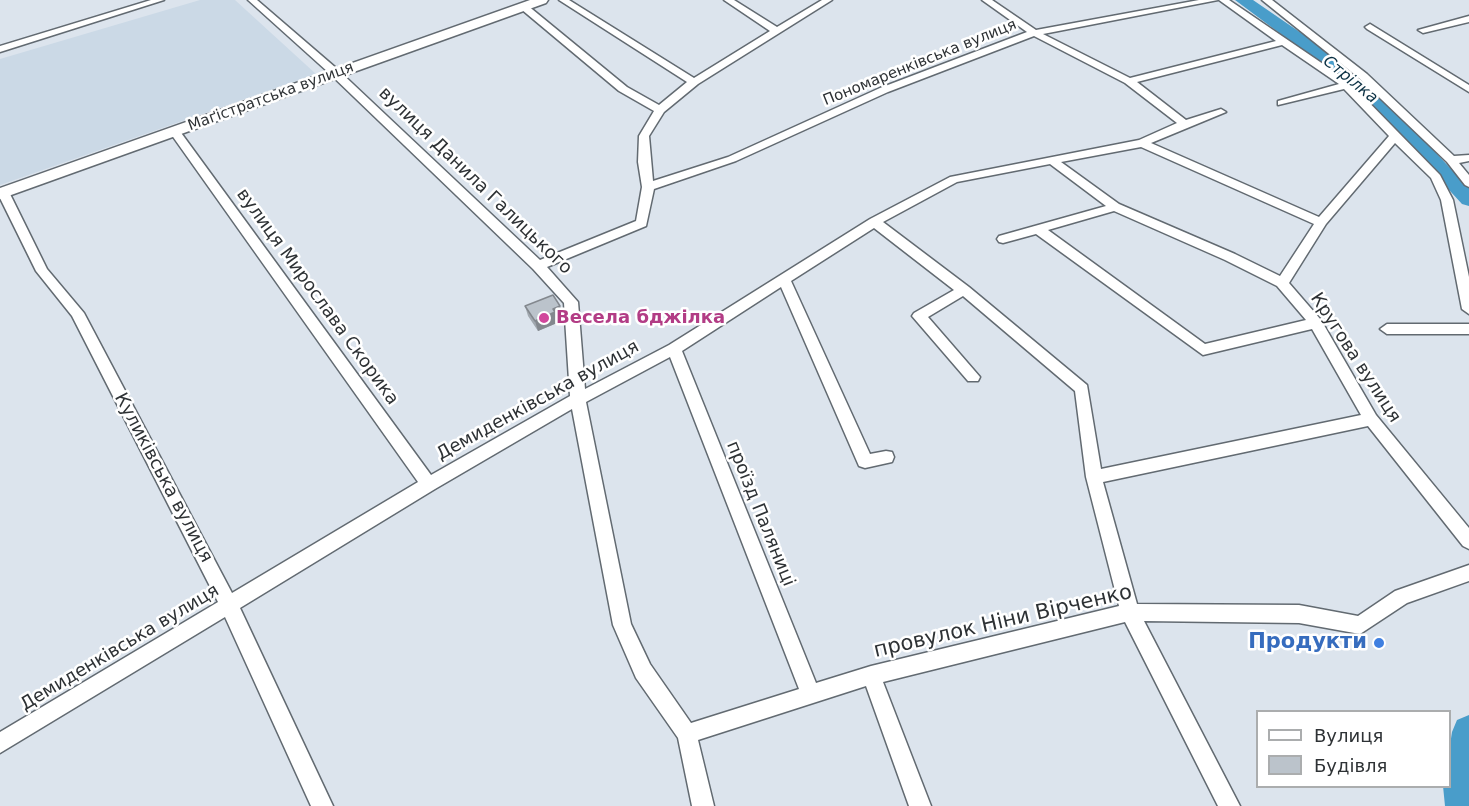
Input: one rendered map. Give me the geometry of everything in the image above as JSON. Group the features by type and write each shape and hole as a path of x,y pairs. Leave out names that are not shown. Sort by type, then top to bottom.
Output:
{"street":[{"path":"0,49 160,0"},
{"name":"вулиця Данила Галицького","path":"252,0 335,74 538,266 571,302 578,399 622,625 643,671 687,734 703,806"},
{"name":"Маґістратська вулиця","path":"2,193 542,0"},
{"path":"563,0 694,82"},
{"path":"728,0 776,31"},
{"path":"538,266 642,224 648,187 644,162 644,136 660,110 694,82 828,0"},
{"path":"986,0 1034,33 1129,81 1184,124"},
{"name":"Пономаренківська вулиця","path":"648,187 732,159 884,90 1034,33 1214,0"},
{"path":"1223,0 1346,86 1437,177 1447,200 1469,309"},
{"path":"1266,0 1363,76 1451,160 1469,183"},
{"path":"524,7 623,89 660,110"},
{"path":"1423,30 1469,19"},
{"path":"1370,27 1469,89"},
{"path":"1129,81 1283,42"},
{"path":"1282,103 1346,86"},
{"name":"Демиденківська вулиця","path":"0,743 429,484 578,399 674,349 874,222 954,179 1142,143 1184,124 1221,112"},
{"name":"вулиця Мирослава Скорика","path":"175,132 429,484"},
{"path":"1053,161 1115,207 1230,257 1282,283 1321,222 1395,136"},
{"path":"1142,143 1321,222"},
{"path":"1451,160 1469,158"},
{"name":"Куликівська вулиця","path":"2,193 42,271 76,313 229,605 322,806"},
{"path":"1003,239 1115,207"},
{"path":"874,222 964,290 1082,389 1094,477 1130,612 1229,806"},
{"path":"1039,230 1203,350 1316,323"},
{"path":"783,280 865,461 886,457"},
{"name":"Кругова вулиця","path":"1282,283 1316,323 1371,419 1469,541"},
{"path":"964,290 919,316 972,377"},
{"path":"1387,329 1469,329"},
{"name":"проїзд Паляниці","path":"674,349 810,693"},
{"path":"1094,477 1371,419"},
{"name":"провулок Ніни Вірченко","path":"687,734 871,675 1130,612 1299,614 1360,625 1401,597 1469,573"},
{"path":"871,675 920,806"}],"shaded area":[{"path":"200,0 235,0 316,74 0,185 0,59"}],"building":[{"path":"553,295 560,306 553,309 555,312 535,321 525,306"}],"waterway":[{"name":"Стрілка","path":"1243,0 1317,51 1366,89 1469,200"},
{"name":"Стрілка","path":"1463,806 1460,783 1469,732"}],"place":[{"name":"Весела бджілка","path":"544,318"},
{"name":"Продукти","path":"1379,643"}]}
